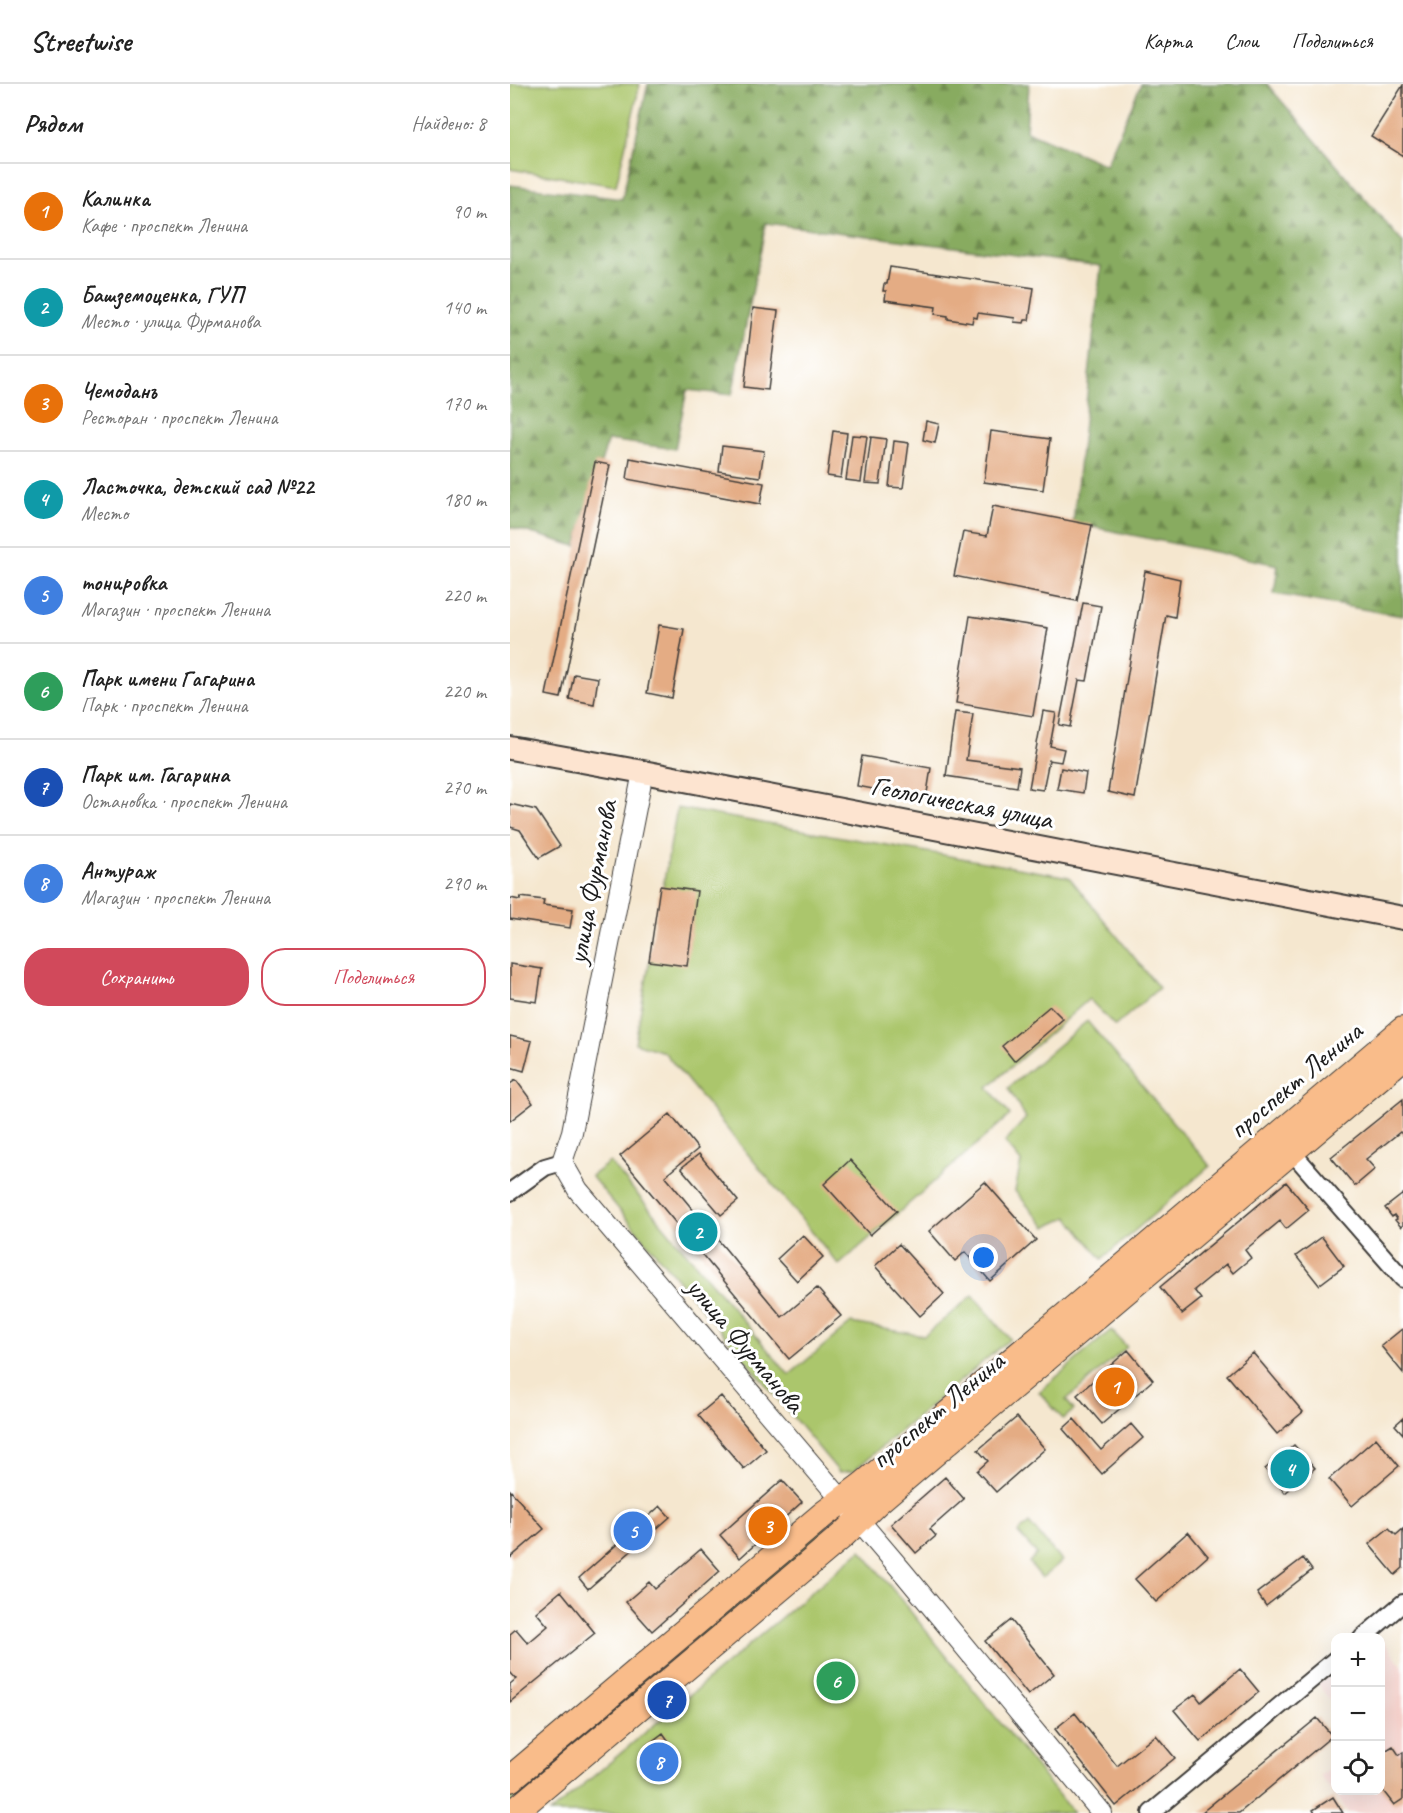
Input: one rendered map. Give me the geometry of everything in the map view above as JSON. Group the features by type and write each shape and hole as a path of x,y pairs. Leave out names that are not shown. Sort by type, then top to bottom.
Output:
{"main road":[{"name":"Геологическая улица","path":"510,748 1403,918"},
{"name":"проспект Ленина","path":"1285,1144 1403,1030"},
{"name":"проспект Ленина","path":"510,1779 850,1510 881,1470 1285,1144 1403,1057"},
{"name":"проспект Ленина","path":"513,1813 843,1535 850,1510"}],"street":[{"name":"улица Фурманова","path":"643,772 572,1132 562,1162 578,1190 850,1510 1102,1813"},
{"path":"1285,1144 1403,1280"},
{"path":"510,1192 545,1167 562,1162"},
{"path":"1368,1633 1403,1603"},
{"path":"1151,1813 1331,1662"}],"shaded area":[{"path":"1385,1644 1403,1667 1403,1813 1349,1813 1335,1795 1385,1795"},
{"path":"1331,1674 1331,1702 1318,1684"},
{"path":"1331,1767 1331,1790 1320,1776"}],"green space":[{"path":"510,84 640,84 616,186 510,169"},
{"path":"648,84 1029,84 1026,131 1106,165 1141,84 1267,84 1403,243 1403,616 1274,594 1278,565 1073,523 1101,266 766,223 732,395 687,390 675,449 608,440 576,546 510,527 510,185 622,199"},
{"path":"677,808 1069,877 1159,988 1115,1026 1089,999 988,1087 1010,1115 839,1265 664,1052 635,1043"},
{"path":"1087,1021 1210,1166 1102,1259 1068,1217 1046,1227 1015,1191 1021,1162 1005,1142 1026,1118 1008,1088"},
{"path":"610,1162 789,1375 851,1323 924,1336 973,1295 1010,1339 853,1471 839,1472 591,1176"},
{"path":"1111,1330 1127,1347 1066,1400 1074,1410 1063,1419 1039,1392"},
{"path":"1029,1523 1062,1561 1042,1578 1029,1562 1037,1554 1018,1533"},
{"path":"822,1525 830,1534 510,1804 510,1788"},
{"path":"861,1550 1073,1813 550,1813"}],"building":[{"path":"1403,85 1403,156 1371,136"},
{"path":"890,267 1034,288 1029,320 1025,320 1024,323 1014,322 1015,318 978,313 977,318 973,317 972,323 935,314 936,307 885,300 884,284 887,284"},
{"path":"753,308 778,311 768,390 744,387"},
{"path":"926,421 939,424 935,443 923,440"},
{"path":"833,431 847,433 841,478 827,476"},
{"path":"991,431 1050,439 1043,490 984,482"},
{"path":"852,435 867,436 861,482 846,480"},
{"path":"871,437 886,439 880,484 865,483"},
{"path":"894,441 909,443 903,488 889,487"},
{"path":"722,446 764,451 760,477 719,471"},
{"path":"630,458 764,483 760,504 627,479"},
{"path":"595,462 610,465 561,698 546,695"},
{"path":"993,506 1092,525 1077,601 954,576 963,532 987,536"},
{"path":"1145,571 1180,579 1175,617 1166,615 1135,798 1108,792"},
{"path":"1083,603 1101,606 1087,681 1079,680 1070,727 1059,725"},
{"path":"970,616 1048,628 1033,716 956,703"},
{"path":"659,625 684,629 672,698 647,693"},
{"path":"574,674 598,678 594,704 569,699"},
{"path":"1043,711 1056,713 1050,746 1064,749 1061,762 1049,760 1043,790 1029,788"},
{"path":"955,712 973,714 966,760 1020,767 1017,787 946,776"},
{"path":"862,756 931,768 926,799 857,786"},
{"path":"1061,768 1086,773 1083,793 1057,789"},
{"path":"510,804 536,810 560,846 539,858 520,830 510,827"},
{"path":"660,886 697,891 687,966 649,961"},
{"path":"520,897 544,900 543,905 573,909 570,928 510,919 510,898 520,900"},
{"path":"510,964 542,969 537,1002 510,998"},
{"path":"1050,1006 1063,1019 1014,1061 1002,1046"},
{"path":"510,1036 532,1041 524,1071 510,1067"},
{"path":"516,1080 533,1103 510,1121 510,1084"},
{"path":"1403,1099 1403,1135 1400,1132 1366,1159 1375,1169 1355,1186 1331,1157"},
{"path":"670,1114 698,1149 665,1176 782,1317 817,1288 841,1316 789,1359 620,1156"},
{"path":"699,1154 738,1201 721,1215 681,1168"},
{"path":"850,1160 897,1211 870,1235 824,1184"},
{"path":"985,1182 1036,1240 990,1281 965,1252 955,1261 929,1231"},
{"path":"1286,1182 1309,1210 1286,1229 1280,1221 1245,1250 1251,1258 1233,1273 1226,1264 1194,1290 1201,1299 1182,1314 1160,1287"},
{"path":"1403,1194 1403,1225 1401,1227 1394,1215 1392,1217 1385,1208"},
{"path":"803,1235 823,1257 797,1281 777,1259"},
{"path":"1322,1237 1344,1266 1319,1285 1296,1256"},
{"path":"899,1244 944,1294 920,1316 875,1266"},
{"path":"1403,1330 1403,1373 1381,1346"},
{"path":"1128,1350 1153,1380 1102,1424 1077,1395"},
{"path":"1253,1353 1303,1412 1277,1434 1227,1375"},
{"path":"721,1396 766,1450 744,1469 698,1415"},
{"path":"1017,1417 1045,1449 996,1492 977,1471 988,1461 978,1450"},
{"path":"1403,1418 1403,1434 1395,1425"},
{"path":"1074,1419 1101,1450 1131,1424 1143,1438 1102,1474 1063,1429"},
{"path":"1376,1438 1399,1466 1352,1506 1329,1479"},
{"path":"1294,1445 1315,1468 1285,1493 1265,1469"},
{"path":"945,1477 964,1499 930,1529 936,1536 916,1553 891,1524"},
{"path":"782,1480 802,1502 740,1558 720,1535"},
{"path":"510,1490 544,1529 510,1558"},
{"path":"660,1506 670,1517 588,1589 579,1578"},
{"path":"1389,1528 1396,1535 1403,1529 1403,1568 1395,1575 1369,1544"},
{"path":"1188,1532 1208,1556 1156,1602 1135,1579"},
{"path":"701,1549 720,1571 652,1631 626,1602 649,1582 655,1589"},
{"path":"1303,1558 1312,1570 1266,1606 1257,1593"},
{"path":"561,1591 595,1633 510,1702 510,1684 516,1679 510,1672 510,1634 516,1629 528,1643 548,1626 536,1612"},
{"path":"1011,1620 1054,1674 1028,1695 985,1641"},
{"path":"1240,1669 1259,1692 1200,1741 1174,1710 1195,1694 1201,1702"},
{"path":"1075,1713 1117,1766 1156,1735 1175,1758 1116,1806 1055,1729"},
{"path":"1317,1718 1331,1735 1239,1813 1201,1813"},
{"path":"663,1733 675,1750 659,1762 646,1746"},
{"path":"1393,1746 1399,1755 1403,1752 1403,1799 1394,1805 1385,1793 1385,1751"},
{"path":"1333,1797 1343,1813 1315,1813 1313,1810"}],"place":[{"name":"Башземоценка, ГУП","path":"698,1232"},
{"name":"Калинка","path":"1115,1387"},
{"name":"Ласточка, детский сад №22","path":"1290,1469"},
{"name":"Чемоданъ","path":"768,1526"},
{"name":"тонировка","path":"633,1531"},
{"name":"Парк имени Гагарина","path":"836,1681"},
{"name":"Парк им. Гагарина","path":"667,1700"},
{"name":"Антураж","path":"659,1762"}]}
